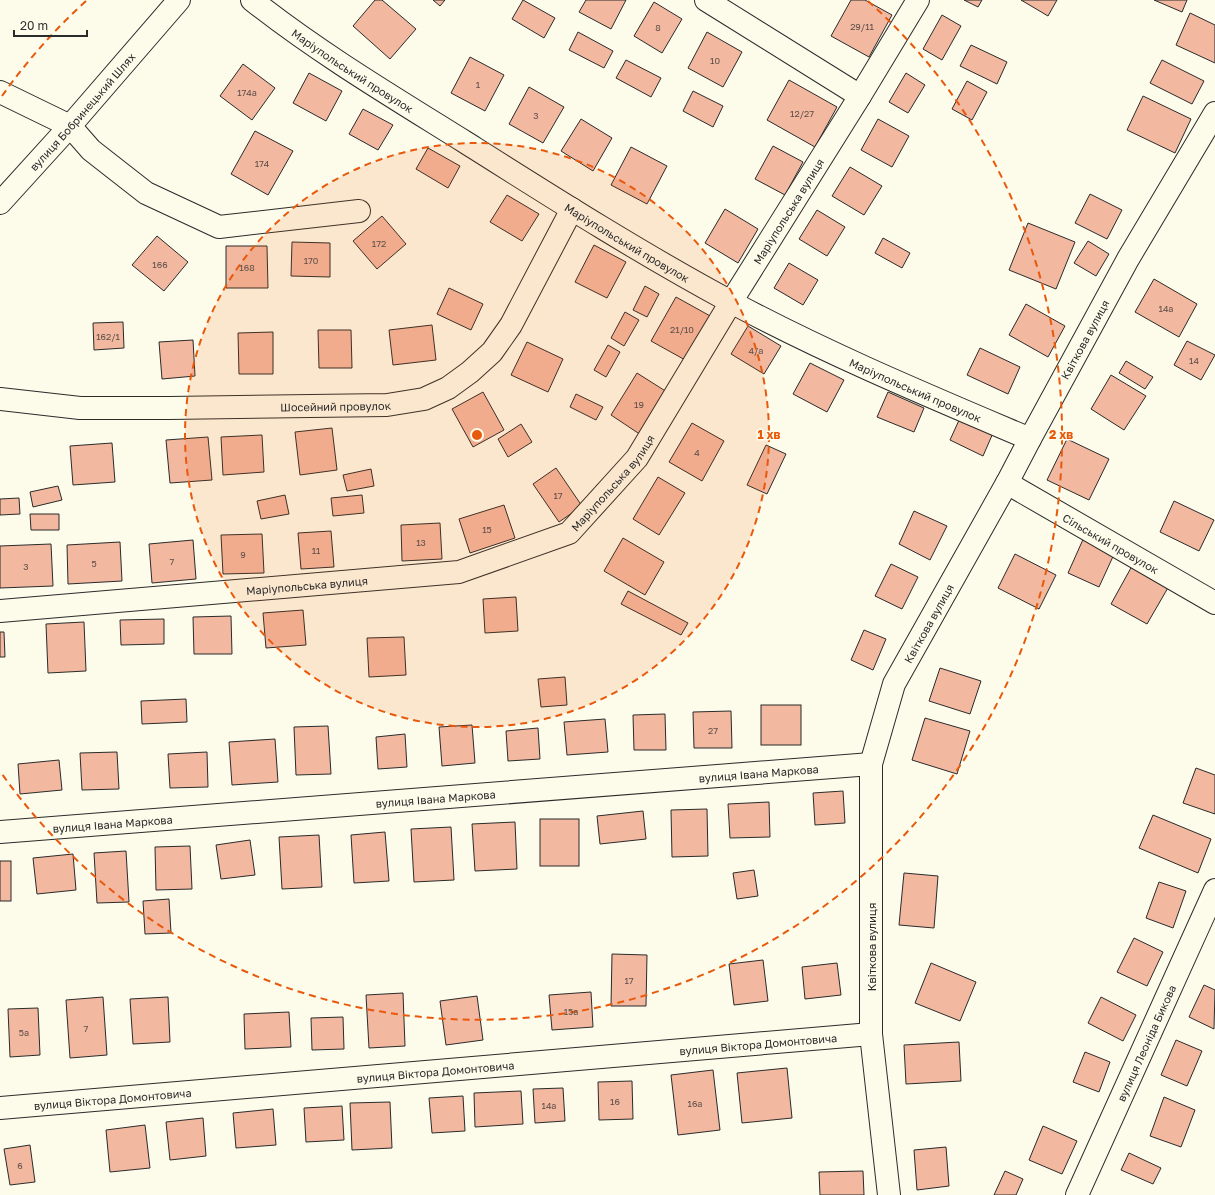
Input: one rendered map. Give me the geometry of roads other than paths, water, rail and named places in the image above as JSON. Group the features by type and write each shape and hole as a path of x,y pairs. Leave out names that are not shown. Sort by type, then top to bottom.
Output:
{"street":[{"name":"вулиця Бобринецький Шлях","path":"0,203 70,126 179,0"},
{"name":"Маріупольський провулок","path":"252,0 292,31 572,209 731,302 854,364 1030,439"},
{"path":"706,0 860,96"},
{"name":"Маріупольська вулиця","path":"0,611 459,572 569,533 638,458 731,302 860,96 918,0"},
{"path":"0,92 70,126 92,150 146,193 219,227 359,211"},
{"name":"Квіткова вулиця","path":"889,1195 871,1034 871,764 894,684 1007,483 1128,259 1215,113"},
{"name":"Шосейний провулок","path":"0,399 80,408 387,405 424,399 448,388 470,372 492,352 511,325 572,209"},
{"name":"Сільський провулок","path":"1007,483 1215,603"},
{"name":"вулиця Івана Маркова","path":"0,832 871,764"},
{"name":"вулиця Леоніда Бикова","path":"1077,1195 1215,890"},
{"name":"вулиця Віктора Домонтовича","path":"0,1108 871,1034"}]}
